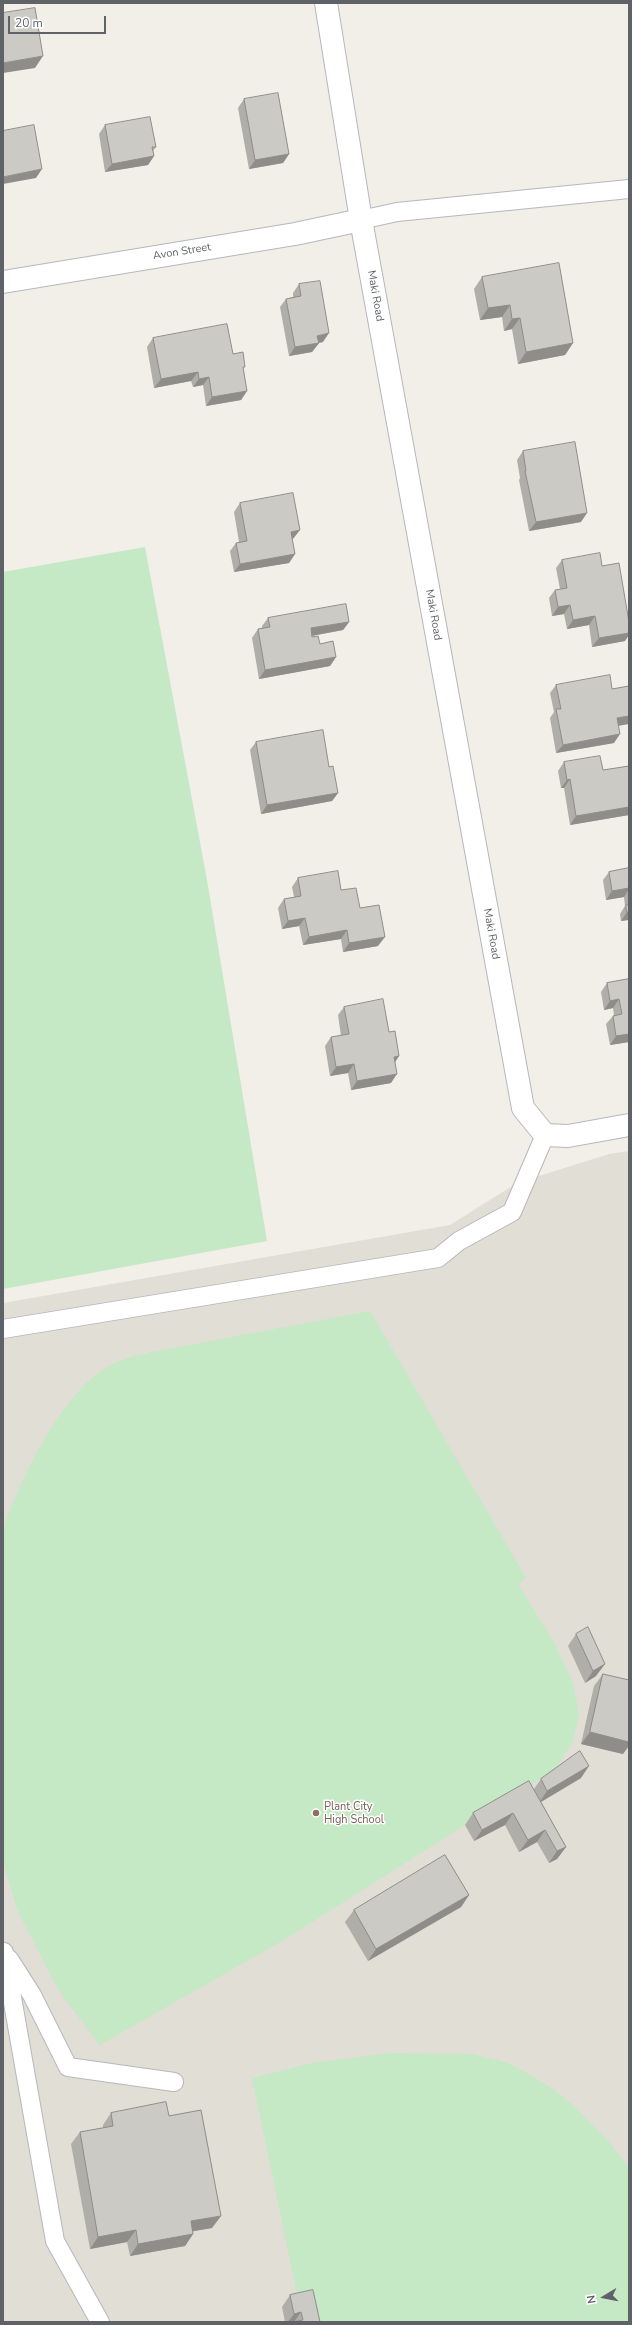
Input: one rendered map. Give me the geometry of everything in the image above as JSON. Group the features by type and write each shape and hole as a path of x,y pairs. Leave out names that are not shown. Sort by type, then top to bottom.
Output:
{"street":[{"name":"Maki Road","path":"326,3 361,220 523,1108 545,1135"},
{"name":"Avon Street","path":"3,282 295,234 361,220"},
{"path":"545,1135 568,1136 629,1125"}],"lane":[{"path":"361,220 397,212 629,189"},
{"path":"3,1329 438,1258 459,1241 512,1212 545,1135"},
{"path":"4,1948 32,1994 68,2067 174,2082"},
{"path":"4,1948 55,2241 100,2322"}],"shaded area":[{"name":"Plant City High School","path":"629,1151 629,2322 3,2322 3,1303 450,1225 517,1183 609,1154"}],"green space":[{"path":"145,547 207,880 267,1241 3,1289 3,572"},
{"path":"370,1311 526,1578 518,1584 556,1646 574,1686 579,1715 573,1741 556,1768 521,1792 465,1825 282,1941 100,2045 59,1991 18,1912 3,1862 3,1530 20,1487 32,1462 60,1415 76,1394 93,1377 111,1365 152,1352"},
{"path":"390,2053 473,2054 505,2062 522,2070 556,2091 575,2107 611,2144 629,2168 629,2322 309,2322 299,2303 252,2078 311,2063"}],"building":[{"path":"35,8 43,56 3,63 3,13"},
{"path":"278,93 289,154 255,160 244,99"},
{"path":"150,117 156,147 152,147 154,156 112,164 105,125"},
{"path":"34,125 42,169 3,177 3,131"},
{"path":"559,263 573,343 526,352 520,318 512,319 510,305 488,308 482,277"},
{"path":"320,281 329,333 317,336 319,343 295,347 286,299 301,296 299,284"},
{"path":"227,324 233,354 243,352 245,367 243,367 247,391 212,397 209,377 199,379 198,372 161,379 153,338"},
{"path":"575,442 587,513 536,522 525,471 523,451"},
{"path":"293,493 300,530 291,532 295,554 240,564 236,543 247,541 240,503"},
{"path":"600,553 602,566 619,563 629,622 629,633 599,638 595,616 573,620 570,605 558,607 555,590 567,588 562,560"},
{"path":"346,604 349,622 311,628 312,637 318,636 320,644 333,641 336,657 265,670 258,629 270,627 268,618"},
{"path":"610,675 612,689 629,686 629,716 617,718 620,734 563,745 556,709 561,709 556,685"},
{"path":"323,730 329,767 333,766 338,793 267,805 256,742"},
{"path":"600,756 603,770 629,766 629,807 576,816 570,779 567,780 564,762"},
{"path":"629,868 629,888 612,891 609,872"},
{"path":"338,871 341,890 356,888 360,908 379,905 385,937 349,943 347,930 309,937 305,918 288,921 284,899 301,896 298,878"},
{"path":"626,905 629,905 629,912 627,912"},
{"path":"629,979 629,1034 616,1036 613,1016 622,1014 619,999 610,1001 607,983"},
{"path":"383,999 389,1032 395,1031 399,1056 394,1057 397,1074 357,1081 354,1064 336,1067 331,1037 349,1034 344,1007"},
{"path":"588,1627 605,1664 593,1671 576,1634"},
{"path":"603,1674 629,1680 629,1742 590,1732"},
{"path":"580,1751 589,1766 547,1791 541,1779"},
{"path":"529,1781 566,1847 557,1851 545,1830 528,1840 513,1813 482,1830 473,1813"},
{"path":"445,1855 469,1895 376,1949 354,1910"},
{"path":"166,2102 169,2116 201,2110 221,2216 191,2221 193,2234 138,2244 136,2230 98,2237 80,2132 113,2126 111,2113"},
{"path":"313,2290 320,2322 293,2322 303,2320 301,2312 294,2314 290,2295"}],"place":[{"name":"Plant City High School","path":"316,1813"}]}
